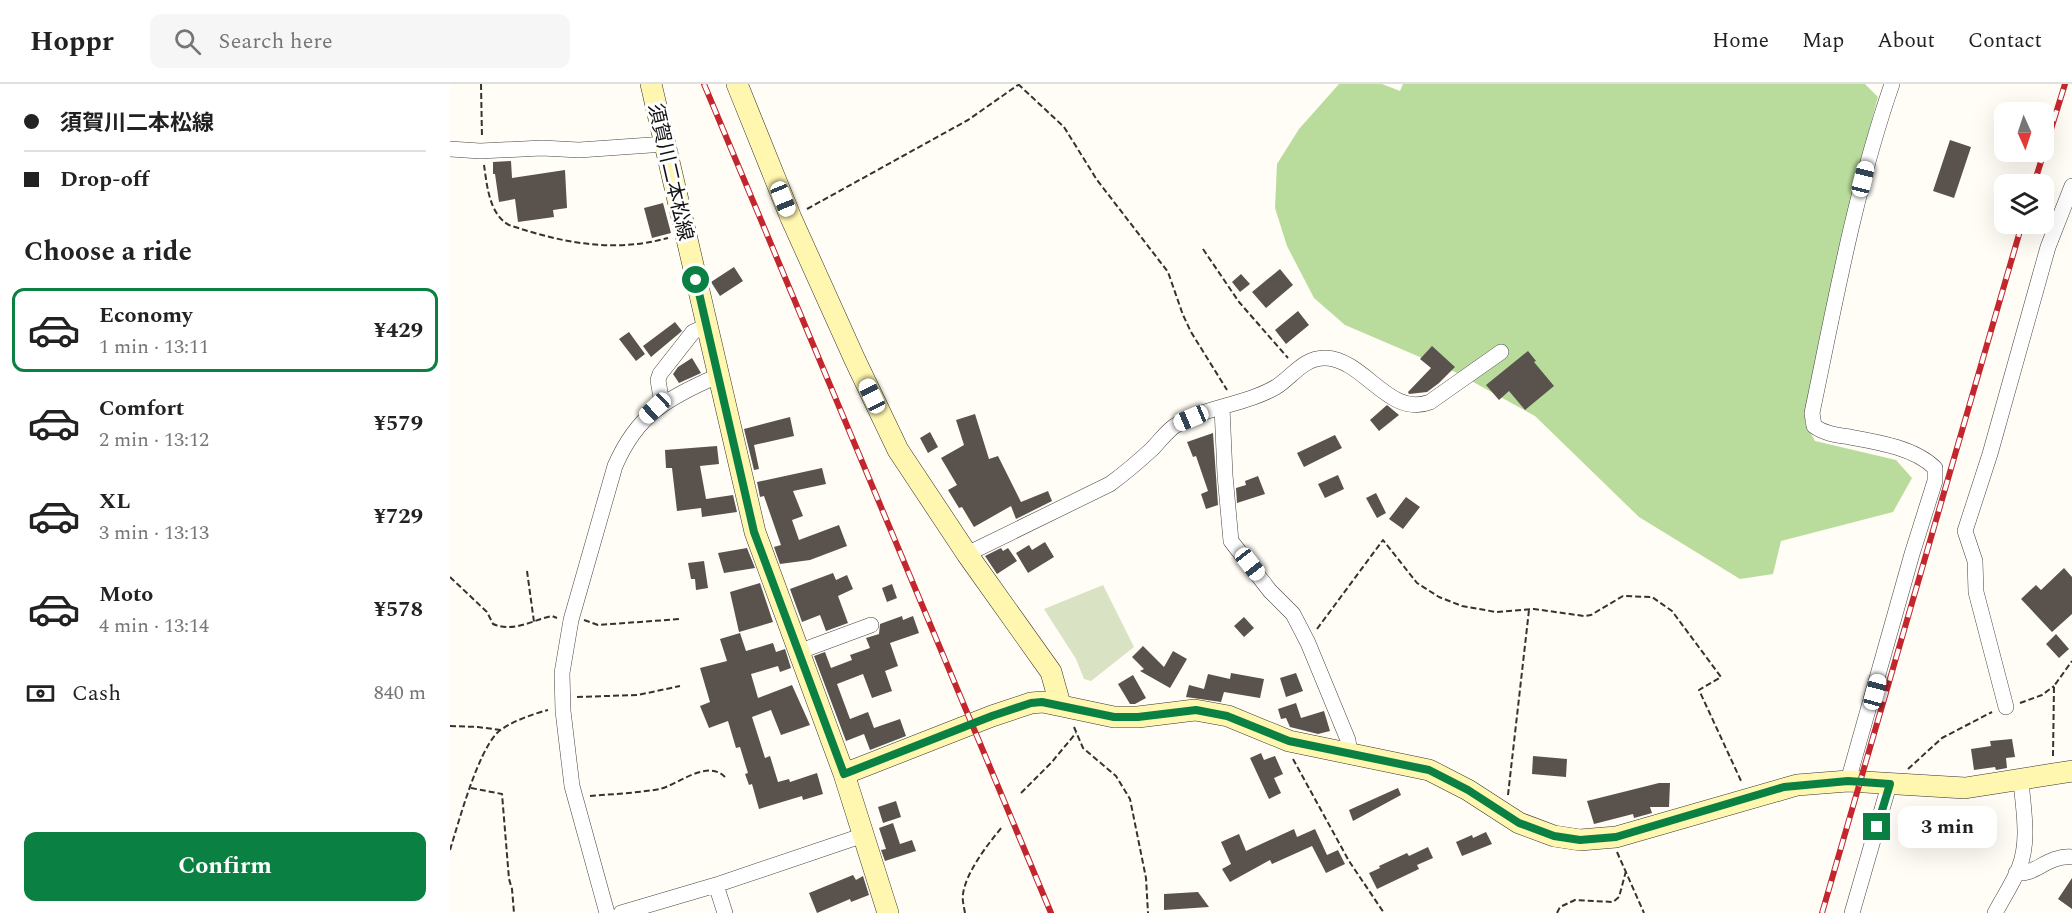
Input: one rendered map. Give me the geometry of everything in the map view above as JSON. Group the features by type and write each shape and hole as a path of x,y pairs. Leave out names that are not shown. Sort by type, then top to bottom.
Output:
{"street":[{"name":"須賀川二本松線","path":"651,84 754,532 844,774 888,913"},
{"path":"737,84 791,218 898,450 967,554 1051,672 1066,705"},
{"path":"1848,781 1935,481 1935,468 1925,458 1877,442 1822,432 1814,426 1812,413 1848,239 1873,139 1892,84"},
{"path":"450,149 579,150 664,144"},
{"path":"2006,707 1976,592 1975,561 1965,531 1990,454 2048,247 2072,186"},
{"path":"662,404 658,384 660,374 693,332 706,326"},
{"path":"967,554 1110,484 1130,469 1176,424 1268,391 1308,361 1324,358 1335,360 1352,368 1392,398 1410,406 1420,406 1430,402 1501,352"},
{"path":"607,913 572,786 562,701 564,655 615,466 633,432 648,414 662,404 717,375"},
{"path":"1222,407 1225,475 1232,541 1270,591 1293,614 1348,740 1350,755"},
{"path":"798,652 871,625"},
{"path":"844,774 1031,703 1066,705 1114,717 1138,717 1196,710 1213,713 1286,740 1429,770 1468,790 1519,823 1554,836 1580,840 1611,838 1797,785 1848,781 1965,788 2063,772"},
{"path":"1995,913 2016,873 2025,833 2021,780"},
{"path":"1852,913 1894,785"},
{"path":"621,913 716,885 864,835"},
{"path":"2016,873 2025,874 2054,858 2072,857"},
{"path":"716,885 725,913"}],"path":[{"path":"481,84 482,151 493,207 501,220 509,225 568,242 602,245 638,246 685,233"},
{"path":"791,218 968,120 1018,84 1064,127 1097,180 1168,272 1187,324 1227,391 1222,407"},
{"path":"1203,249 1239,302 1298,369"},
{"path":"1305,638 1315,632 1383,540 1418,582 1439,597 1462,606 1496,612 1529,610 1584,616 1591,615 1623,596 1652,597 1672,611 1721,677 1699,690 1749,797"},
{"path":"527,571 534,622"},
{"path":"450,578 486,612 493,624 508,628 552,616 598,625 680,619"},
{"path":"1503,814 1507,806 1529,610"},
{"path":"1894,785 1935,742 1998,708 2042,695 2054,686 2072,661"},
{"path":"450,850 482,759 495,735 501,730 562,701 638,695 680,686"},
{"path":"2054,686 2052,726 2063,772"},
{"path":"1066,705 1083,748 1116,776 1130,799 1147,884 1148,913"},
{"path":"450,726 501,730"},
{"path":"1021,793 1051,763 1076,733"},
{"path":"1286,740 1289,751 1321,811 1384,913"},
{"path":"575,797 660,789 690,774 716,771 725,777"},
{"path":"471,788 502,794 514,913"},
{"path":"965,913 963,899 965,886 986,847 1002,827"},
{"path":"1611,838 1644,913"},
{"path":"1557,913 1560,907 1575,900 1613,902 1619,897 1626,871"}],"green space":[{"path":"1339,84 1382,84 1400,91 1403,84 1865,84 1878,97 1862,155 1810,384 1805,423 1815,441 1896,460 1912,478 1893,512 1781,541 1773,574 1740,579 1639,517 1535,416 1455,372 1345,325 1314,298 1287,246 1275,208 1277,164 1299,129"},
{"path":"1103,585 1134,647 1091,681 1084,679 1076,659 1044,609"}],"building":[{"path":"1950,140 1971,147 1954,198 1933,191"},
{"path":"511,161 512,178 565,170 567,208 553,210 554,217 518,222 515,199 499,202 495,174 493,174 493,162"},
{"path":"663,203 671,233 652,238 644,208"},
{"path":"734,267 743,281 720,296 711,282"},
{"path":"1280,269 1293,285 1266,308 1252,292"},
{"path":"1241,274 1250,284 1240,292 1232,282"},
{"path":"1298,311 1309,325 1286,344 1275,330"},
{"path":"675,322 682,331 651,357 643,346"},
{"path":"629,332 645,354 636,361 619,339"},
{"path":"1432,346 1455,367 1427,392 1409,394 1408,392 1431,368 1420,359"},
{"path":"1528,351 1554,386 1525,410 1509,391 1499,400 1486,385"},
{"path":"692,358 701,373 679,383 673,374 678,367"},
{"path":"1387,405 1399,415 1379,431 1370,420"},
{"path":"975,414 989,459 998,456 1021,502 1048,491 1052,501 1016,519 1011,506 974,527 948,490 957,485 941,458 964,445 956,420"},
{"path":"790,417 794,436 754,445 759,469 754,470 744,429"},
{"path":"930,432 938,447 928,453 920,438"},
{"path":"1213,433 1218,505 1206,509 1201,494 1208,491 1196,456 1193,457 1187,442"},
{"path":"1335,435 1342,448 1304,467 1297,453"},
{"path":"717,446 719,464 700,466 706,499 733,495 737,512 702,517 701,508 677,511 672,468 666,468 665,450"},
{"path":"822,468 826,484 793,491 803,516 792,520 799,540 839,525 847,546 810,560 780,564 774,547 781,545 764,496 760,497 757,482"},
{"path":"1338,475 1344,489 1325,498 1318,484"},
{"path":"1258,476 1265,494 1237,503 1236,488 1246,485 1245,481"},
{"path":"1376,493 1386,513 1377,518 1366,498"},
{"path":"1406,497 1420,507 1403,529 1389,519"},
{"path":"1045,542 1054,557 1028,573 1016,553 1029,545 1032,550"},
{"path":"747,548 755,568 724,573 718,553"},
{"path":"1001,548 1003,551 1008,548 1017,561 997,574 985,556"},
{"path":"704,561 708,588 696,590 695,579 691,579 688,563"},
{"path":"2064,568 2072,577 2072,614 2052,632 2021,599 2036,585 2041,590"},
{"path":"833,573 836,580 847,575 853,589 838,596 848,623 826,631 820,615 802,622 790,589"},
{"path":"760,583 773,622 739,632 730,592"},
{"path":"892,584 897,598 887,602 882,588"},
{"path":"902,616 903,620 913,616 919,633 890,643 898,666 885,671 892,691 872,698 863,674 837,684 850,719 868,712 874,728 900,719 906,736 870,750 864,734 846,741 814,656 825,652 831,668 852,660 850,655 870,648 866,638 879,634 880,624"},
{"path":"1244,617 1254,628 1244,637 1234,626"},
{"path":"740,633 746,651 773,643 776,652 785,649 791,668 780,672 778,666 751,674 758,698 792,685 810,725 781,735 771,710 752,717 765,758 770,756 778,782 789,779 790,782 817,773 823,794 803,800 802,796 759,809 752,784 749,785 745,774 748,773 740,747 736,748 728,721 709,728 700,706 710,702 700,668 727,661 720,639"},
{"path":"2056,634 2069,649 2059,658 2046,644"},
{"path":"1143,646 1164,667 1173,651 1187,659 1170,688 1140,671 1144,669 1132,657"},
{"path":"1231,673 1264,679 1260,698 1224,692 1221,702 1186,697 1189,685 1204,689 1208,674 1230,679"},
{"path":"1296,673 1303,691 1286,697 1280,678"},
{"path":"1133,675 1146,698 1130,704 1118,684"},
{"path":"1296,703 1301,718 1324,711 1330,731 1318,734 1290,727 1286,718 1281,719 1278,709"},
{"path":"2012,739 2015,757 2006,758 2007,768 1974,770 1971,749 1991,746 1990,741"},
{"path":"1261,753 1264,760 1275,756 1283,774 1274,778 1281,793 1269,799 1250,758"},
{"path":"1533,756 1567,759 1566,777 1532,774"},
{"path":"1659,783 1670,783 1669,807 1650,807 1652,813 1634,818 1633,814 1594,824 1587,801"},
{"path":"1398,788 1401,795 1353,821 1349,810"},
{"path":"896,801 901,817 883,823 878,807"},
{"path":"893,823 900,844 912,840 916,851 885,861 881,850 886,849 879,828"},
{"path":"1294,829 1297,837 1315,829 1327,855 1338,850 1345,864 1326,873 1312,846 1272,864 1270,860 1230,882 1222,869 1231,864 1221,842 1239,834 1246,851"},
{"path":"1486,832 1492,844 1462,856 1456,842"},
{"path":"1428,847 1433,858 1417,865 1419,869 1377,889 1369,873 1407,853 1409,856"},
{"path":"853,875 856,880 863,876 869,895 851,902 850,899 817,913 809,893"},
{"path":"2072,878 2072,909 2058,899"},
{"path":"1198,892 1209,907 1164,910 1164,894"}],"railway":[{"path":"704,84 1051,913"},
{"path":"2037,174 2065,84"},
{"path":"1822,913 2019,234"}],"route":[{"path":"696,280 754,532 844,774 992,716 1031,703 1052,702 1114,717 1138,717 1196,710 1227,716 1289,741 1429,770 1468,790 1499,811 1534,830 1580,840 1616,837 1784,787 1848,781 1890,784 1877,827"}]}
